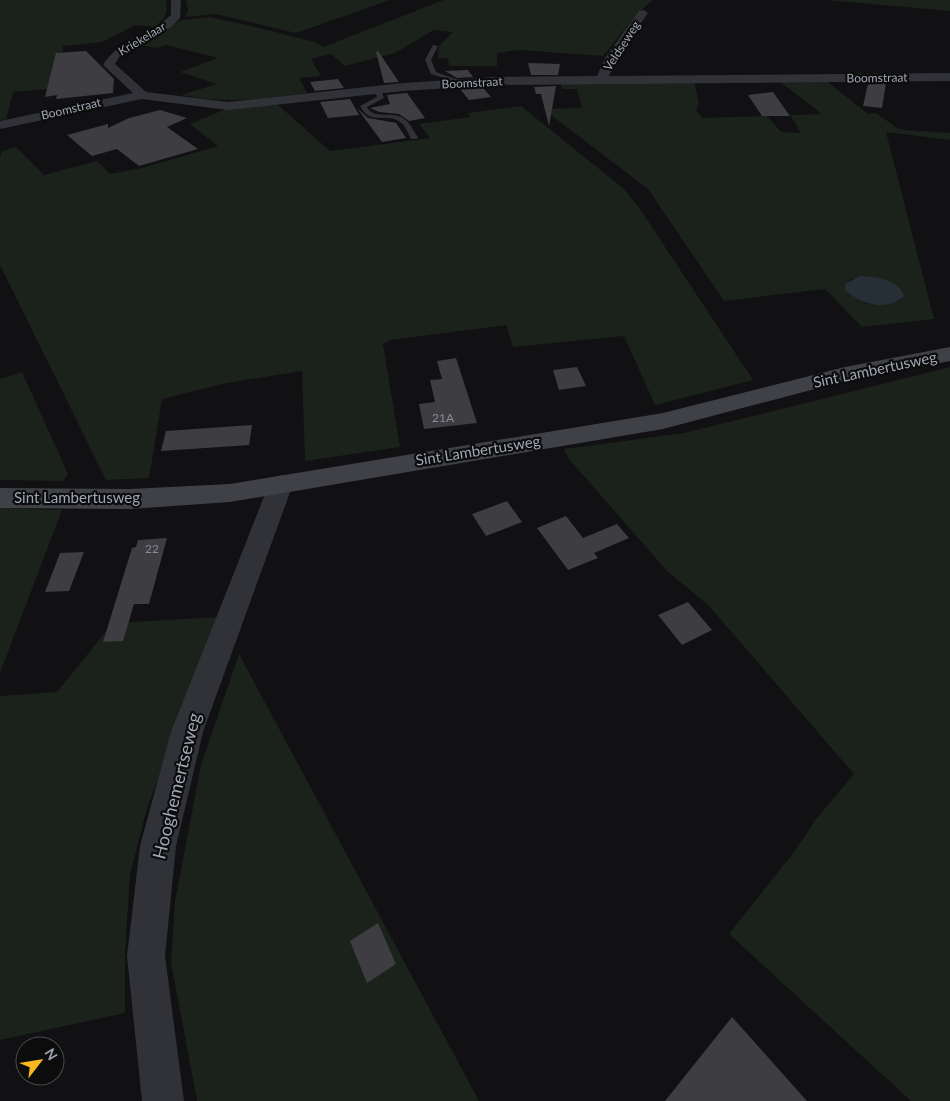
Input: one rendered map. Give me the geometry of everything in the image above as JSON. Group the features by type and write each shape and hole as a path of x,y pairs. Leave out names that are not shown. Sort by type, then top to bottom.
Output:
{"street":[{"name":"Kriekelaar","path":"142,95 109,65 110,60 115,55 166,25 176,16 176,0"},
{"name":"Veldseweg","path":"601,80 610,58 643,13"},
{"name":"Boomstraat","path":"0,125 101,102 142,95 228,106 462,83 950,77"},
{"name":"Sint Lambertusweg","path":"0,498 130,499 230,493 663,421 845,374 950,354"},
{"name":"Hooghemertseweg","path":"163,1101 146,956 158,846 187,732 280,484"}],"lane":[{"path":"435,46 428,60 433,73 462,83"},
{"path":"378,90 381,98 363,106 365,112 370,116 396,117 404,121 414,137"}],"shaded area":[{"path":"0,0 166,0 167,9 164,18 156,27 135,25 102,42 63,46 62,67 52,68 48,89 13,92 6,119 0,120"},
{"path":"186,0 390,0 296,33 215,14 185,17 188,11"},
{"path":"444,0 653,0 637,14 603,56 519,50 497,53 497,66 449,66 448,58 438,58 439,46 453,32 434,30 395,53 345,66 331,54 311,59 321,76 299,78 307,93 260,99 228,100 181,95 217,84 180,72 218,58 166,45 158,48 138,45 182,20 210,17 314,42 323,47"},
{"path":"826,0 950,0 950,11"},
{"path":"824,79 868,114 876,113 897,128 950,133 950,140 886,132 934,319 862,327 825,289 724,301 648,189 543,109 582,108 577,89 562,89 560,81 694,81 699,104 696,110 702,118 767,116 781,132 801,133 790,115 822,114 779,81","holes":["869,276 883,305 867,304 852,295 849,280"]},
{"path":"277,104 330,151 430,138 419,124 471,117 468,113 521,106 624,189 640,209 753,380 655,405 624,336 513,347 506,325 391,340 383,344 400,447 305,461 302,371 227,383 162,399 149,478 106,480 0,265 0,158 2,151 16,147 44,175 97,161 110,174 142,168 218,146 190,124 226,109"},
{"path":"860,276 886,280 897,286 904,296 889,304 881,305 874,305 859,300 845,290 845,284"},
{"path":"950,367 950,1101 911,1101 729,934 797,848 816,819 854,774 709,606 667,571 569,459 564,449 684,433"},
{"path":"22,372 68,474 63,481 0,480 0,379"},
{"path":"0,508 62,510 0,673"},
{"path":"219,617 147,808 130,875 125,953 125,1013 0,1040 0,696 57,692 113,623"},
{"path":"239,654 479,1101 197,1101 171,963 175,901 201,765"}],"building":[{"path":"86,51 114,79 113,93 56,99 57,95 45,97 56,53"},
{"path":"378,51 399,82 384,83 376,52"},
{"path":"528,63 560,64 558,75 531,75"},
{"path":"468,70 473,77 457,78 445,71"},
{"path":"338,79 344,88 315,91 310,82"},
{"path":"886,83 882,108 863,106 868,84"},
{"path":"556,86 549,126 541,94 536,94 534,87"},
{"path":"483,88 491,97 469,100 460,89"},
{"path":"773,92 790,116 762,116 748,95"},
{"path":"407,93 425,118 409,121 399,114 379,112 370,108 390,104 387,95"},
{"path":"350,99 359,115 328,118 320,102"},
{"path":"357,108 368,118 397,123 406,138 382,142"},
{"path":"160,110 187,118 167,127 198,149 139,166 117,149 92,156 67,135 108,124 108,128 129,118"},
{"path":"456,358 477,423 424,429 419,404 435,402 430,380 442,379 437,361"},
{"path":"577,367 586,386 559,390 553,370"},
{"path":"252,425 249,445 161,451 166,431"},
{"path":"507,501 522,522 486,536 472,514"},
{"path":"566,516 583,538 617,524 629,538 594,553 598,558 568,570 537,528"},
{"path":"167,538 149,604 134,604 123,641 103,642 132,548 136,547 138,540"},
{"path":"84,552 69,591 45,592 60,553"},
{"path":"688,602 712,630 682,645 658,615"},
{"path":"378,923 396,964 367,983 350,941"},
{"path":"732,1017 807,1101 665,1101"}]}
